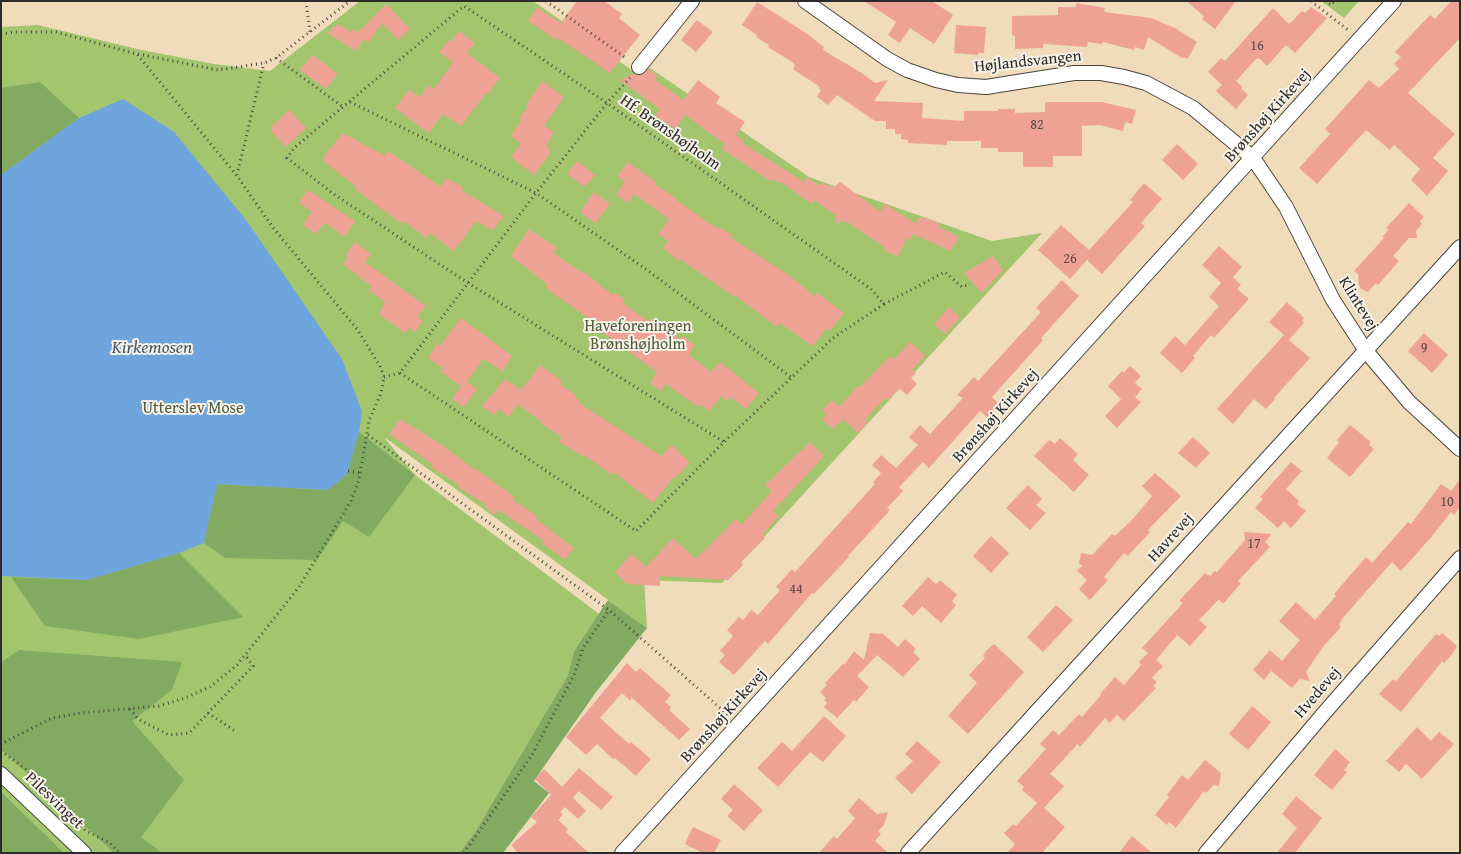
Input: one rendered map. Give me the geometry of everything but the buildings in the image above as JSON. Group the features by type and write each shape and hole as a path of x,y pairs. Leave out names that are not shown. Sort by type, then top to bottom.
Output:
{"street":[{"path":"639,67 692,1"},
{"name":"Højlandsvangen","path":"805,1 906,70 936,80 958,85 986,87 1074,73 1101,73 1124,77 1146,84 1193,108 1253,158"},
{"name":"Brønshøj Kirkevej","path":"626,852 1394,1"},
{"name":"Klintevej","path":"1253,158 1286,207 1333,300 1366,351 1409,402 1460,449"},
{"name":"Havrevej","path":"908,853 1460,247"},
{"name":"Hvedevej","path":"1206,853 1325,712 1460,558"},
{"name":"Pilesvinget","path":"1,774 84,853"}],"path":[{"path":"306,1 310,33"},
{"path":"1,34 14,32 56,32 137,54 218,70 264,63 276,58 350,1"},
{"path":"384,377 400,372 606,103 639,67 546,1"},
{"path":"1311,1 1360,39"},
{"path":"1325,1 1331,5 1334,1"},
{"name":"Hf. Brønshøjholm","path":"724,442 468,282 335,195 287,158 295,147 464,6 606,103 871,290 884,304"},
{"path":"1,744 52,718 81,713 159,706 184,698 210,687 237,664 299,588 351,501 361,473 369,421 381,393 384,377 380,366 357,329 274,229 237,176 137,54"},
{"path":"276,58 344,107"},
{"path":"237,176 264,63"},
{"path":"350,102 536,193 647,270 791,377"},
{"path":"400,372 636,531 724,442 833,338 884,304 945,272 962,287 970,284"},
{"path":"368,436 608,610 739,725"},
{"path":"348,471 361,473"},
{"path":"464,853 532,755 575,673 583,648 608,610"},
{"path":"130,708 138,719 168,735 189,734 253,666 245,655"},
{"path":"208,713 234,731"},
{"path":"1,751 34,775 86,831 110,843 120,853"}],"green space":[{"path":"360,1 533,1 636,73 650,68 809,177 992,241 1042,233 722,583 644,580 647,628 384,437 415,475 599,614 574,651 568,675 475,832 459,853 162,853 141,838 130,853 1,853 1,27 38,25 137,49 214,64 270,71"},
{"path":"1321,1 1359,1 1344,18"},
{"path":"40,82 79,118 1,175 1,88"},
{"path":"359,432 415,475 369,537 343,521 317,560 225,558 204,543 217,484 328,490 347,474"},
{"path":"179,553 243,617 139,639 45,626 11,577 87,580"},
{"path":"608,600 647,628 596,692 534,781 549,793 503,853 459,853 475,832 568,675 574,651"},
{"path":"19,650 182,662 172,690 132,721 184,780 141,837 162,853 114,853 1,749 1,662"},
{"path":"1,792 64,853 1,853"}],"water":[{"name":"Kirkemosen","path":"123,99 174,132 246,220 342,359 362,411 359,432 347,474 328,490 217,484 204,543 179,553 87,580 1,576 1,175 79,118"}],"park label":[{"name":"Haveforeningen Brønshøjholm","path":"638,336"},
{"name":"Utterslev Mose","path":"193,409"}]}
